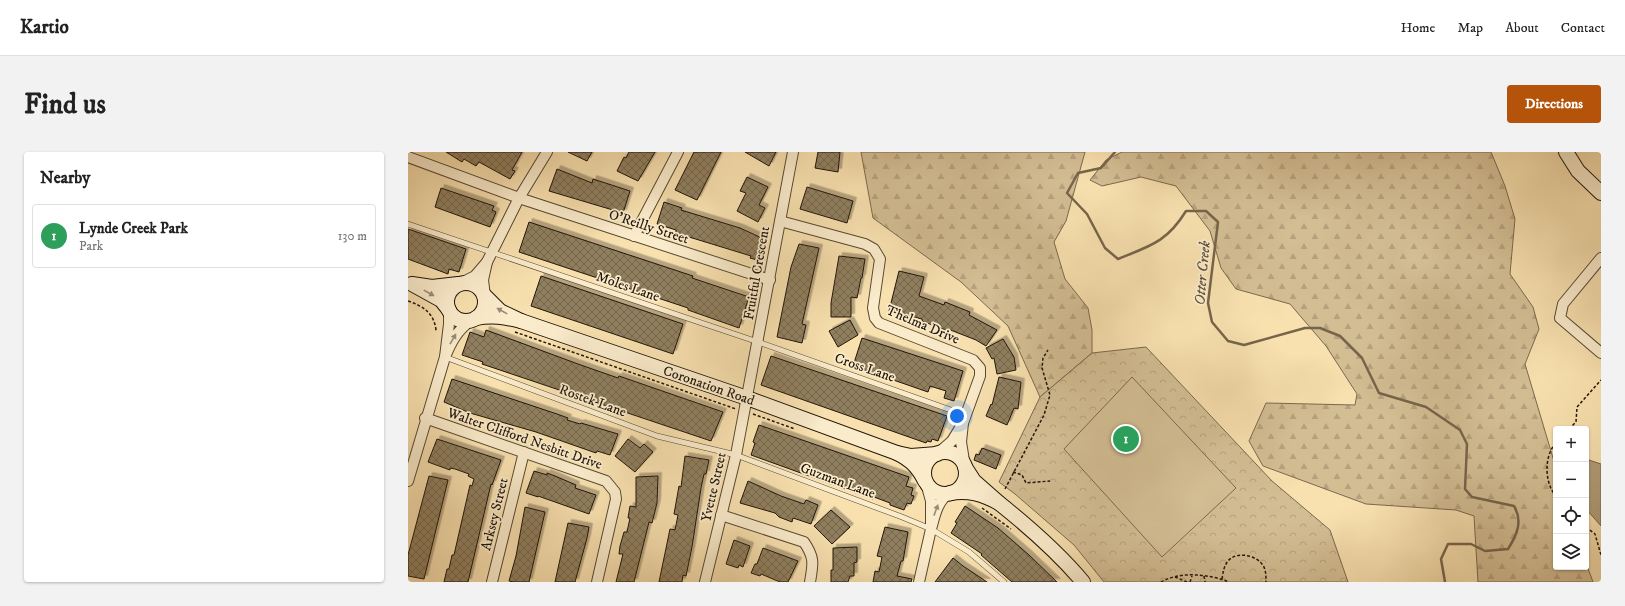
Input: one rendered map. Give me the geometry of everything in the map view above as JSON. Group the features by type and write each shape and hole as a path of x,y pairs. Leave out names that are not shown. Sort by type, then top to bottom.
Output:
{"street":[{"path":"445,357 449,324 447,298 449,292 459,284 475,276 487,262 519,198 547,152"},
{"path":"634,236 678,152"},
{"name":"Fruitful Crescent","path":"747,398 793,152"},
{"path":"1566,152 1578,172 1601,193"},
{"name":"O'Reilly Street","path":"408,157 519,198 770,280"},
{"name":"Thelma Drive","path":"780,221 864,244 874,249 880,259 873,308 874,318 879,324 973,360 980,368 980,376 964,419 952,441 936,454"},
{"path":"1601,258 1563,304 1560,318 1601,354"},
{"path":"408,482 425,418 445,357 460,328 473,319 484,308 485,296 483,280 487,262"},
{"path":"410,283 432,287 471,283 477,286 485,296"},
{"path":"410,283 436,297 458,319 473,319"},
{"name":"Coronation Road","path":"485,296 500,311 521,320 747,398 897,453 911,456 936,454"},
{"name":"Coronation Road","path":"473,319 498,316 521,320"},
{"name":"Yvette Street","path":"705,582 736,455 747,398"},
{"name":"Walter Clifford Nesbitt Drive","path":"425,418 606,481 614,492 615,506 597,582"},
{"name":"Thelma Drive","path":"964,419 961,442 964,467"},
{"name":"Arksey Street","path":"492,582 524,452"},
{"name":"Coronation Road","path":"897,453 910,460 918,467 926,483"},
{"path":"919,582 930,529 937,507 944,497 961,486 966,474 961,460 950,453 936,454 926,463 924,469 931,502 930,529"},
{"path":"964,467 974,481 1033,532 1069,566 1083,582"},
{"path":"926,483 936,492 971,492 980,494 999,503"},
{"path":"721,515 804,542 811,552 814,560 810,582"}],"lane":[{"name":"Moles Lane","path":"408,224 758,342"},
{"name":"Cross Lane","path":"758,342 964,419"},
{"name":"Rostek Lane","path":"445,357 657,436 736,455"},
{"name":"Guzman Lane","path":"736,455 902,517 930,529 969,552 1004,582"}],"path":[{"path":"408,301 423,307 431,313 435,322 436,330 442,331"},
{"path":"509,330 732,407"},
{"path":"1004,489 1044,415 1050,395 1042,368 1043,358 1048,350"},
{"path":"1572,426 1576,422 1577,407 1601,380"},
{"path":"756,416 801,431"},
{"path":"1553,446 1551,448 1547,465 1553,492"},
{"path":"1013,472 1022,475 1026,483 1050,482"},
{"path":"982,508 1014,531"},
{"path":"1589,530 1594,534 1601,555"},
{"path":"1222,579 1229,559 1239,555 1252,556 1262,563 1266,571 1266,582"},
{"path":"1175,577 1188,582 1192,576"},
{"path":"1161,582 1175,577 1192,576 1204,576 1222,579 1229,582"},
{"path":"1204,576 1205,582"}],"green space":[{"path":"861,152 1085,152 1066,221 1054,242 1065,279 1088,308 1092,330 1092,353 1040,397 1008,326 961,282 873,218"},
{"path":"1122,152 1491,152 1505,186 1515,219 1510,274 1533,307 1539,329 1525,364 1553,458 1553,570 1589,570 1593,582 1478,582 1474,516 1456,510 1366,504 1263,466 1249,441 1266,403 1355,405 1357,394 1326,346 1290,304 1236,289 1221,268 1210,231 1176,186 1141,177 1102,186 1090,180 1106,160"},
{"path":"1146,347 1272,481 1330,530 1348,582 1104,582 1074,545 999,482 1040,397 1092,353"},
{"path":"1132,377 1236,488 1162,557 1064,449"}],"shaded area":[{"path":"1589,460 1601,464 1601,526 1589,512"}],"building":[{"path":"446,152 522,152 512,170 515,171 510,179 479,162 476,166 464,159 462,162"},
{"path":"568,152 592,152 587,161"},
{"path":"629,152 655,152 638,181 617,171 624,157 626,158"},
{"path":"694,152 721,152 697,200 675,190"},
{"path":"745,152 776,152 769,166"},
{"path":"818,152 840,152 838,172 815,168"},
{"path":"557,169 592,183 593,179 630,191 623,213 549,191"},
{"path":"747,177 768,187 759,205 765,208 758,222 737,211 746,193 740,191"},
{"path":"807,187 853,201 847,223 800,209"},
{"path":"441,188 494,206 492,210 496,212 490,227 435,207"},
{"path":"664,202 682,208 681,210 740,228 764,239 757,260 750,258 751,256 676,233 676,230 657,224"},
{"path":"529,222 693,276 692,278 749,297 739,328 688,310 688,308 519,252"},
{"path":"408,229 466,249 459,272 449,269 448,274 408,259"},
{"path":"799,244 819,248 802,324 806,325 802,343 777,337 791,267"},
{"path":"839,256 865,259 857,298 851,297 851,317 831,317 831,303"},
{"path":"899,271 924,277 919,296 944,305 945,302 970,312 969,315 997,330 986,346 976,340 948,329 948,331 922,321 922,319 889,311"},
{"path":"541,276 683,324 673,354 531,306"},
{"path":"850,320 858,335 838,347 829,331"},
{"path":"486,330 618,378 619,376 723,412 711,441 482,364 483,362 462,355 470,332 484,337"},
{"path":"862,338 963,371 954,401 944,398 946,391 930,386 928,392 853,366"},
{"path":"1003,339 1014,357 1016,370 997,374 994,358 992,359 986,348"},
{"path":"771,356 947,416 938,441 932,439 931,442 927,441 926,443 761,385"},
{"path":"999,377 1021,382 1018,409 1014,408 1007,425 986,416 991,404 992,405"},
{"path":"452,379 557,414 568,418 567,420 618,434 610,455 597,451 596,453 536,432 470,413 444,402"},
{"path":"759,425 909,477 906,486 913,488 911,495 914,496 911,504 907,503 904,510 874,497 873,499 751,455 755,443 753,442"},
{"path":"437,439 501,460 492,485 491,484 468,582 444,582 452,555 454,555 470,485 472,486 474,479 468,476 469,474 455,469 450,468 450,470 428,462"},
{"path":"628,439 640,448 644,444 653,452 635,472 615,456"},
{"path":"982,448 1001,455 996,469 974,460 976,454 979,455"},
{"path":"685,456 709,460 701,488 692,547 686,576 683,575 682,582 659,582 670,529 675,530 678,515 674,514 679,486 681,487"},
{"path":"534,471 555,476 576,485 575,488 596,495 589,514 526,493"},
{"path":"429,476 448,480 424,579 408,576 408,555"},
{"path":"658,476 657,503 652,523 649,522 634,582 616,582 623,554 619,554 620,546 624,532 627,532 630,518 628,518 630,506 636,507 636,477"},
{"path":"748,481 781,496 804,504 806,500 818,505 811,524 793,518 792,522 779,517 775,513 740,503"},
{"path":"965,506 998,528 1057,582 1012,582 981,555 982,554 951,533 957,523 955,522"},
{"path":"525,507 545,512 529,582 514,582 509,581 516,556"},
{"path":"831,510 850,527 832,544 814,526"},
{"path":"568,523 589,527 587,538 575,582 555,582"},
{"path":"885,527 908,532 903,561 901,561 897,576 912,579 911,582 873,582 875,571 879,572 882,557 877,556"},
{"path":"734,540 750,546 743,567 739,565 738,568 726,564"},
{"path":"857,547 857,562 854,563 854,576 850,576 848,582 831,582 831,570 833,570 833,548"},
{"path":"763,548 798,561 788,582 780,582 761,574 760,576 751,573 755,564 757,564"},
{"path":"953,558 963,566 987,582 935,582"}],"waterway":[{"name":"Otter Creek","path":"1115,152 1101,168 1078,173 1067,193 1087,214 1105,248 1118,259 1157,242 1172,230 1186,211 1206,211 1218,222 1208,303 1212,322 1228,341 1244,345 1305,328 1320,328 1340,336 1362,358 1379,393 1426,407 1460,430 1467,444 1465,489 1472,497 1514,506 1518,517 1518,528 1508,549 1485,551 1471,544 1448,544 1441,559 1445,582"}],"place":[{"name":"Lynde Creek Park","path":"1126,439"}]}
